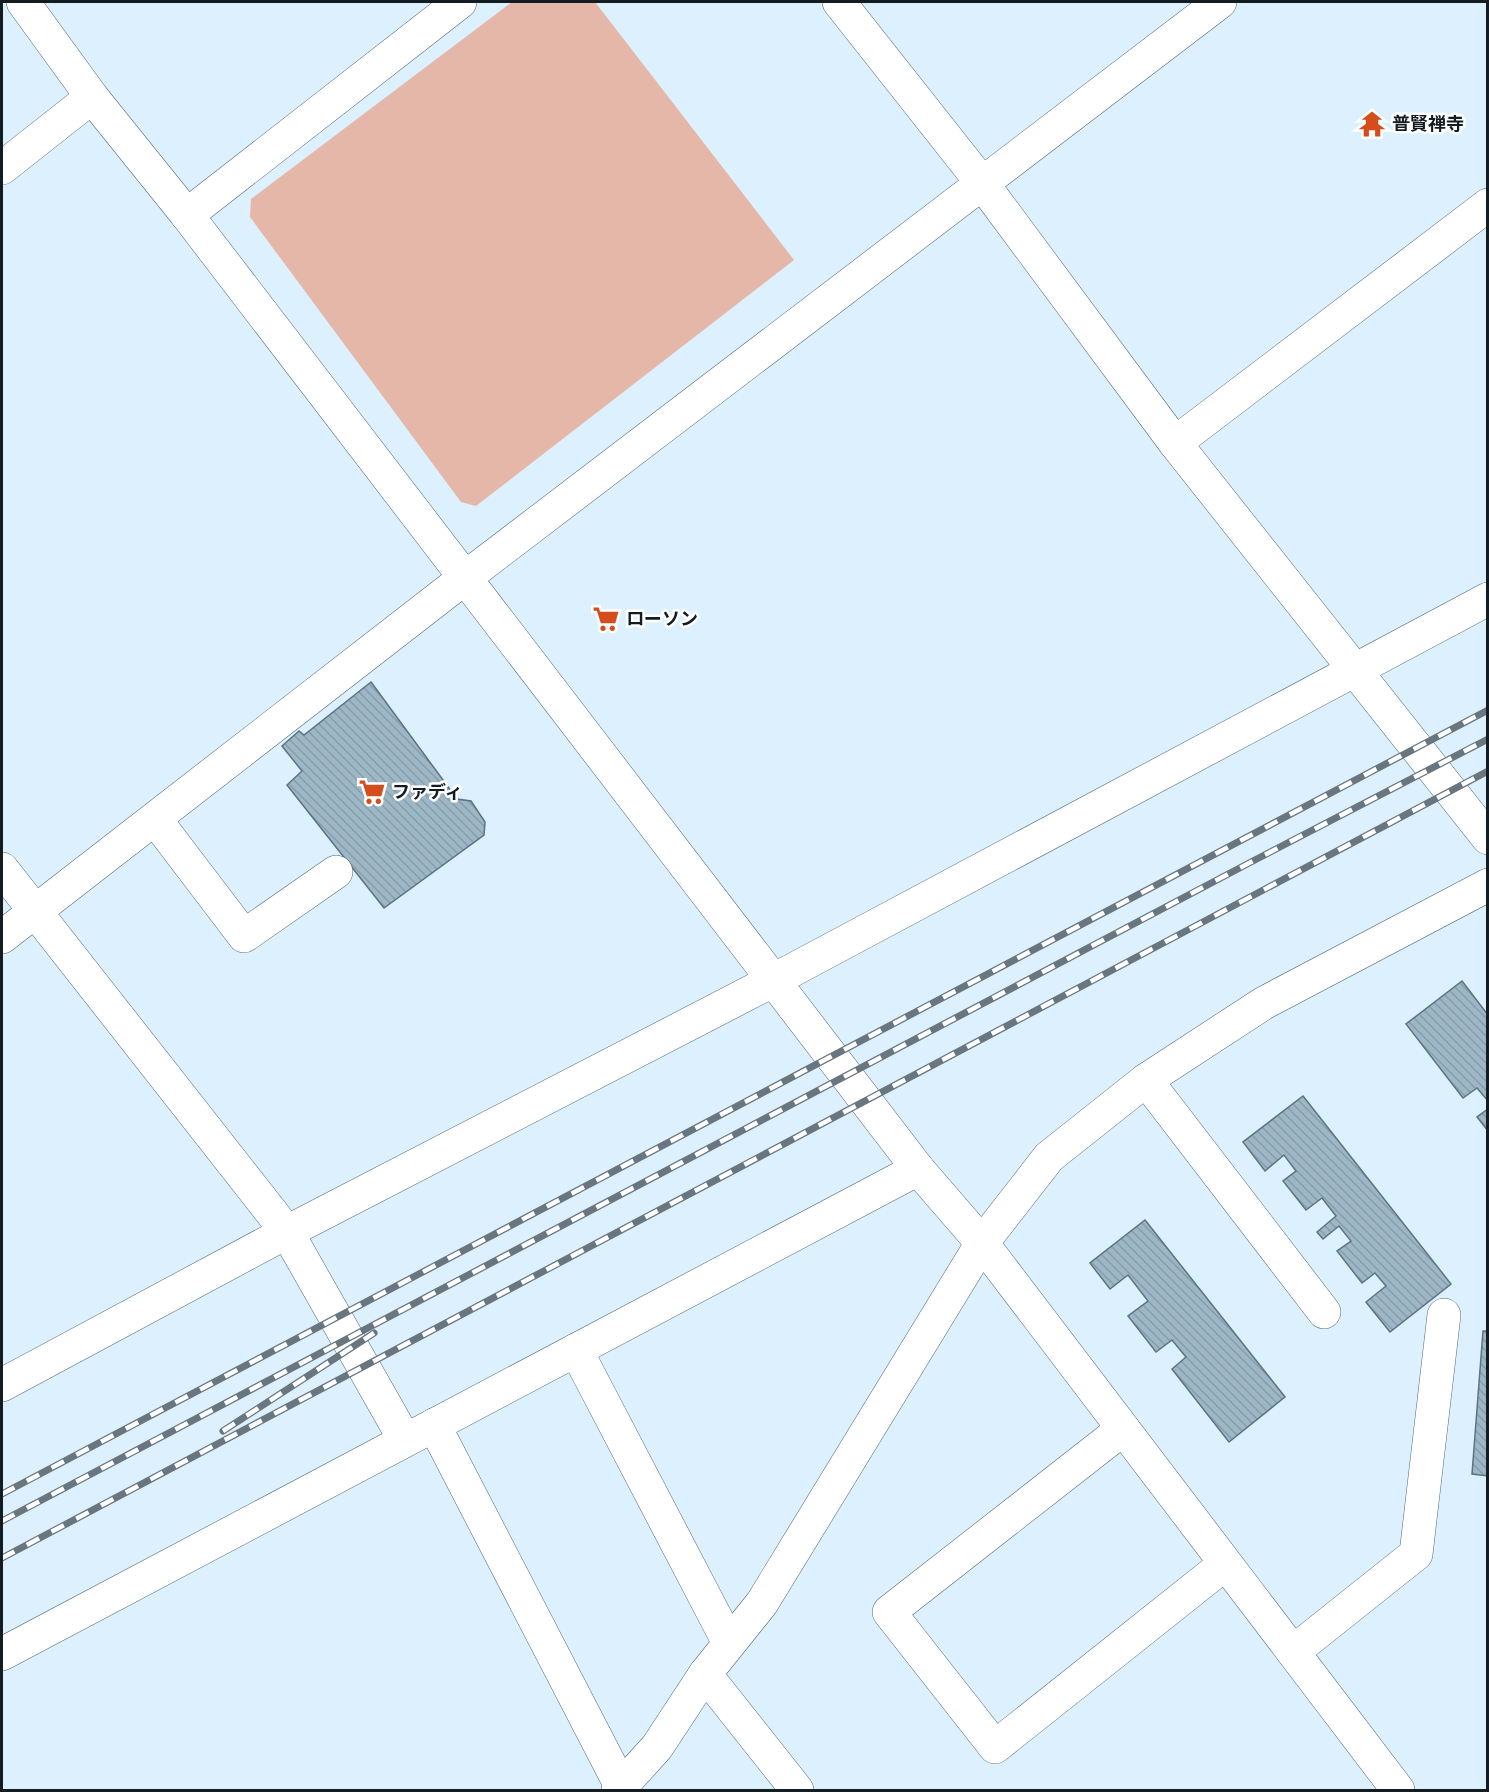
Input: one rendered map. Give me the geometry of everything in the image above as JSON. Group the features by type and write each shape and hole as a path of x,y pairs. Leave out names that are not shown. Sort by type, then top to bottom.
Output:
{"street":[{"path":"23,2 92,97 187,215 918,1169 982,1244 1398,1791"},
{"path":"187,215 460,2"},
{"path":"839,2 982,183 1175,443 1488,838"},
{"path":"2,938 466,578 1220,2"},
{"path":"2,168 92,97"},
{"path":"1175,443 1488,205"},
{"path":"2,1385 287,1232 774,980 1488,599"},
{"path":"155,819 244,936 336,872"},
{"path":"2,869 287,1232 405,1440"},
{"path":"434,1425 620,1788 657,1747 705,1674 762,1603 982,1244 1049,1157 1146,1080 1264,1003 1484,894"},
{"path":"1146,1080 1324,1312"},
{"path":"2,1654 918,1169"},
{"path":"1293,1652 1416,1554 1444,1315"},
{"path":"576,1350 729,1643"},
{"path":"1123,1429 889,1611 995,1747 1226,1564"},
{"path":"705,1674 797,1791"}],"shaded area":[{"path":"512,2 595,2 794,260 476,506 461,502 250,217 251,199"}],"building":[{"name":"ファディ","path":"371,682 457,799 471,801 485,822 484,835 384,908 287,785 302,771 282,746 299,731 304,735"},
{"path":"1462,981 1488,1015 1488,1101 1477,1088 1463,1098 1406,1024"},
{"path":"1303,1096 1451,1284 1390,1332 1366,1302 1386,1286 1375,1273 1362,1283 1337,1251 1351,1241 1339,1226 1323,1239 1317,1232 1336,1216 1322,1198 1306,1210 1283,1181 1296,1171 1284,1155 1265,1171 1243,1142"},
{"path":"1488,1109 1488,1131 1477,1117"},
{"path":"1145,1220 1285,1397 1229,1442 1172,1369 1186,1357 1172,1340 1156,1352 1128,1316 1148,1301 1128,1275 1110,1289 1090,1263"},
{"path":"1483,1331 1488,1331 1488,1476 1472,1474"}],"railway":[{"path":"2,1494 1488,710"},
{"path":"2,1521 1488,739"},
{"path":"2,1558 1488,771"},
{"path":"223,1431 374,1333"}],"place":[{"name":"普賢禅寺","path":"1372,124"},
{"name":"ローソン","path":"606,619"},
{"name":"ファディ","path":"372,792"}]}
